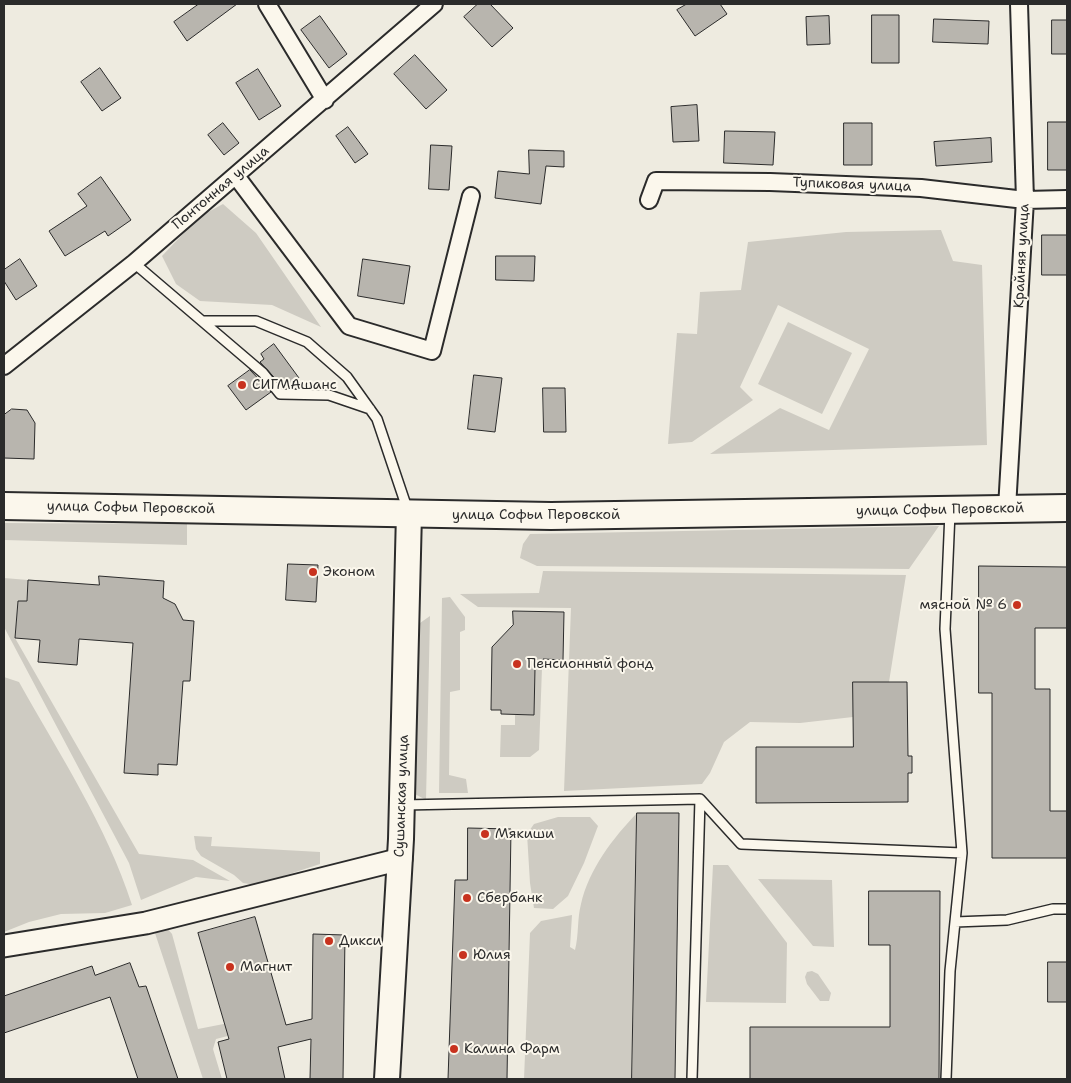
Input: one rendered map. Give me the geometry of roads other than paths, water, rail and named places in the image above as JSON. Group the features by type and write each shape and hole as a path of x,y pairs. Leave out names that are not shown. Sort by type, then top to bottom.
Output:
{"main road":[{"name":"улица Софьи Перовской","path":"4,506 551,516 1067,508"},
{"name":"Сушанская улица","path":"388,1079 401,859 408,513"}],"street":[{"path":"266,4 325,100"},
{"name":"Понтонная улица","path":"4,366 134,263 434,4"},
{"name":"Крайняя улица","path":"1007,508 1025,200 1019,4"},
{"path":"236,176 349,326 432,351 471,196"},
{"name":"Тупиковая улица","path":"650,200 656,181 770,182 921,188 1025,200 1067,199"},
{"path":"4,946 146,923 401,859"}],"lane":[{"path":"134,263 263,373 280,394 329,395 370,409"},
{"path":"202,321 256,321 306,342 347,377 377,419 408,513"},
{"path":"946,1079 950,972 962,853 945,629 950,509"},
{"path":"402,805 700,799 740,844 962,853"},
{"path":"692,1079 700,799"},
{"path":"955,922 1007,920 1053,909 1067,909"}],"place":[{"name":"СИГМАшанс","path":"242,385"},
{"name":"Эконом","path":"313,572"},
{"name":"мясной № 6","path":"1017,605"},
{"name":"Пенсионный фонд","path":"517,664"},
{"name":"Мякиши","path":"485,834"},
{"name":"Сбербанк","path":"467,898"},
{"name":"Дикси","path":"329,941"},
{"name":"Юлия","path":"463,955"},
{"name":"Магнит","path":"230,967"},
{"name":"Калина Фарм","path":"454,1049"}]}
